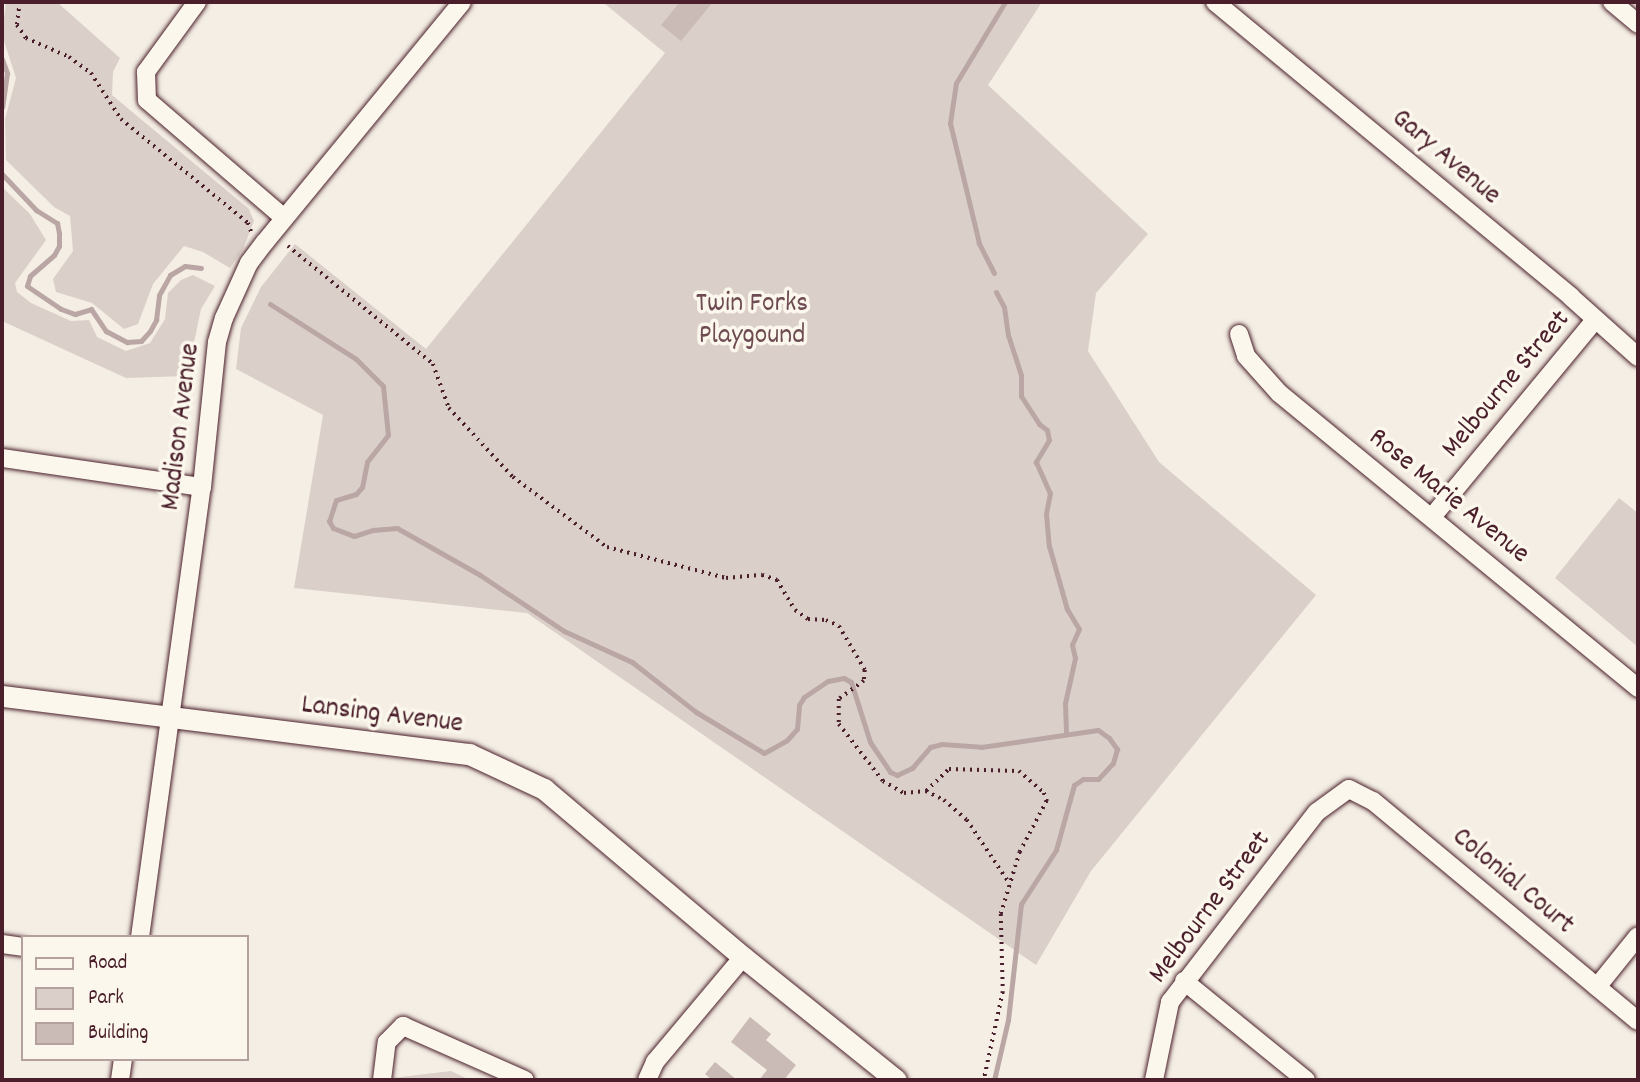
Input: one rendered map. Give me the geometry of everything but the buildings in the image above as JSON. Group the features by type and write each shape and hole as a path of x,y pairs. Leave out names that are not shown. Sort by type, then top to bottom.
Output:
{"street":[{"path":"197,2 146,72 147,100 284,218"},
{"name":"Madison Avenue","path":"140,935 202,487 218,342 224,318 249,263 462,2"},
{"name":"Gary Avenue","path":"1215,2 1638,357"},
{"path":"1612,2 1638,24"},
{"name":"Melbourne Street","path":"1432,517 1595,320"},
{"name":"Rose Marie Avenue","path":"1239,334 1246,356 1279,393 1638,688"},
{"path":"2,458 202,487"},
{"name":"Lansing Avenue","path":"2,696 469,754 544,789 743,957 896,1080"},
{"name":"Melbourne Street","path":"1154,1080 1170,1002 1184,981 1317,812 1349,789"},
{"name":"Colonial Court","path":"1349,789 1373,801 1638,1021"},
{"path":"1597,987 1638,936"},
{"path":"2,944 21,947"},
{"path":"647,1080 655,1062 743,957"},
{"path":"1184,981 1306,1080"},
{"path":"382,1080 387,1042 403,1026 525,1080"},
{"path":"120,1080 123,1061"}],"path":[{"path":"20,2 17,26 26,37 69,57 90,73 121,119 248,223 251,230"},
{"path":"288,246 433,364 449,408 513,477 607,547 726,578 762,575 777,580 795,610 808,619 826,620 839,626 865,670 864,681 839,699 839,724 883,781 904,793 926,791 944,800 967,820 1010,884"},
{"path":"926,791 949,769 1019,771 1044,793 1047,801 1020,852 1001,914 1003,992 984,1080"}],"green space":[{"path":"6,2 57,2 120,58 113,72 112,95 249,209 254,221 243,249 230,268 203,252 184,246 153,284 138,324 124,329 92,303 56,292 53,279 73,251 70,216 54,207 6,160 5,119 16,78 2,35"},
{"name":"Twin Forks Playgound","path":"1042,2 988,85 1148,234 1096,293 1088,351 1159,462 1316,595 1091,871 1036,965 527,613 294,588 323,415 236,369 241,328 261,287 295,244 426,349 665,53 605,4"},
{"path":"2,187 30,214 46,240 15,283 17,292 31,303 71,321 89,320 97,337 126,351 150,343 165,319 168,293 181,280 193,275 215,286 201,309 187,376 126,378 2,321"},
{"path":"1619,498 1638,513 1638,647 1555,578"},
{"path":"451,1071 470,1080 392,1080 392,1078"}],"waterway":[{"path":"994,273 979,243 950,123 956,83 1005,2"},
{"path":"2,59 7,73 2,107"},
{"path":"2,174 36,210 57,223 59,246 54,255 30,276 27,286 61,309 75,314 91,309 106,331 127,342 141,341 150,331 156,320 159,295 170,275 185,266 201,268"},
{"path":"996,292 1004,307 1008,335 1021,375 1021,396 1039,424 1047,430 1049,440 1036,462 1050,493 1046,514 1049,546 1067,609 1079,629 1072,645 1075,658 1065,703 1066,734"},
{"path":"270,304 356,359 383,386 388,435 367,462 362,487 356,494 336,500 329,521 333,528 354,536 373,530 397,528 480,575 564,631 632,662 696,712 764,753 787,740 797,729 799,705 804,697 828,681 844,678 851,682 870,742 890,772 897,775 912,768 930,747 942,744 981,747 1098,730 1109,738 1117,749 1113,763 1098,779 1083,779 1074,785 1056,850 1021,904 1008,1020 994,1080"}]}
